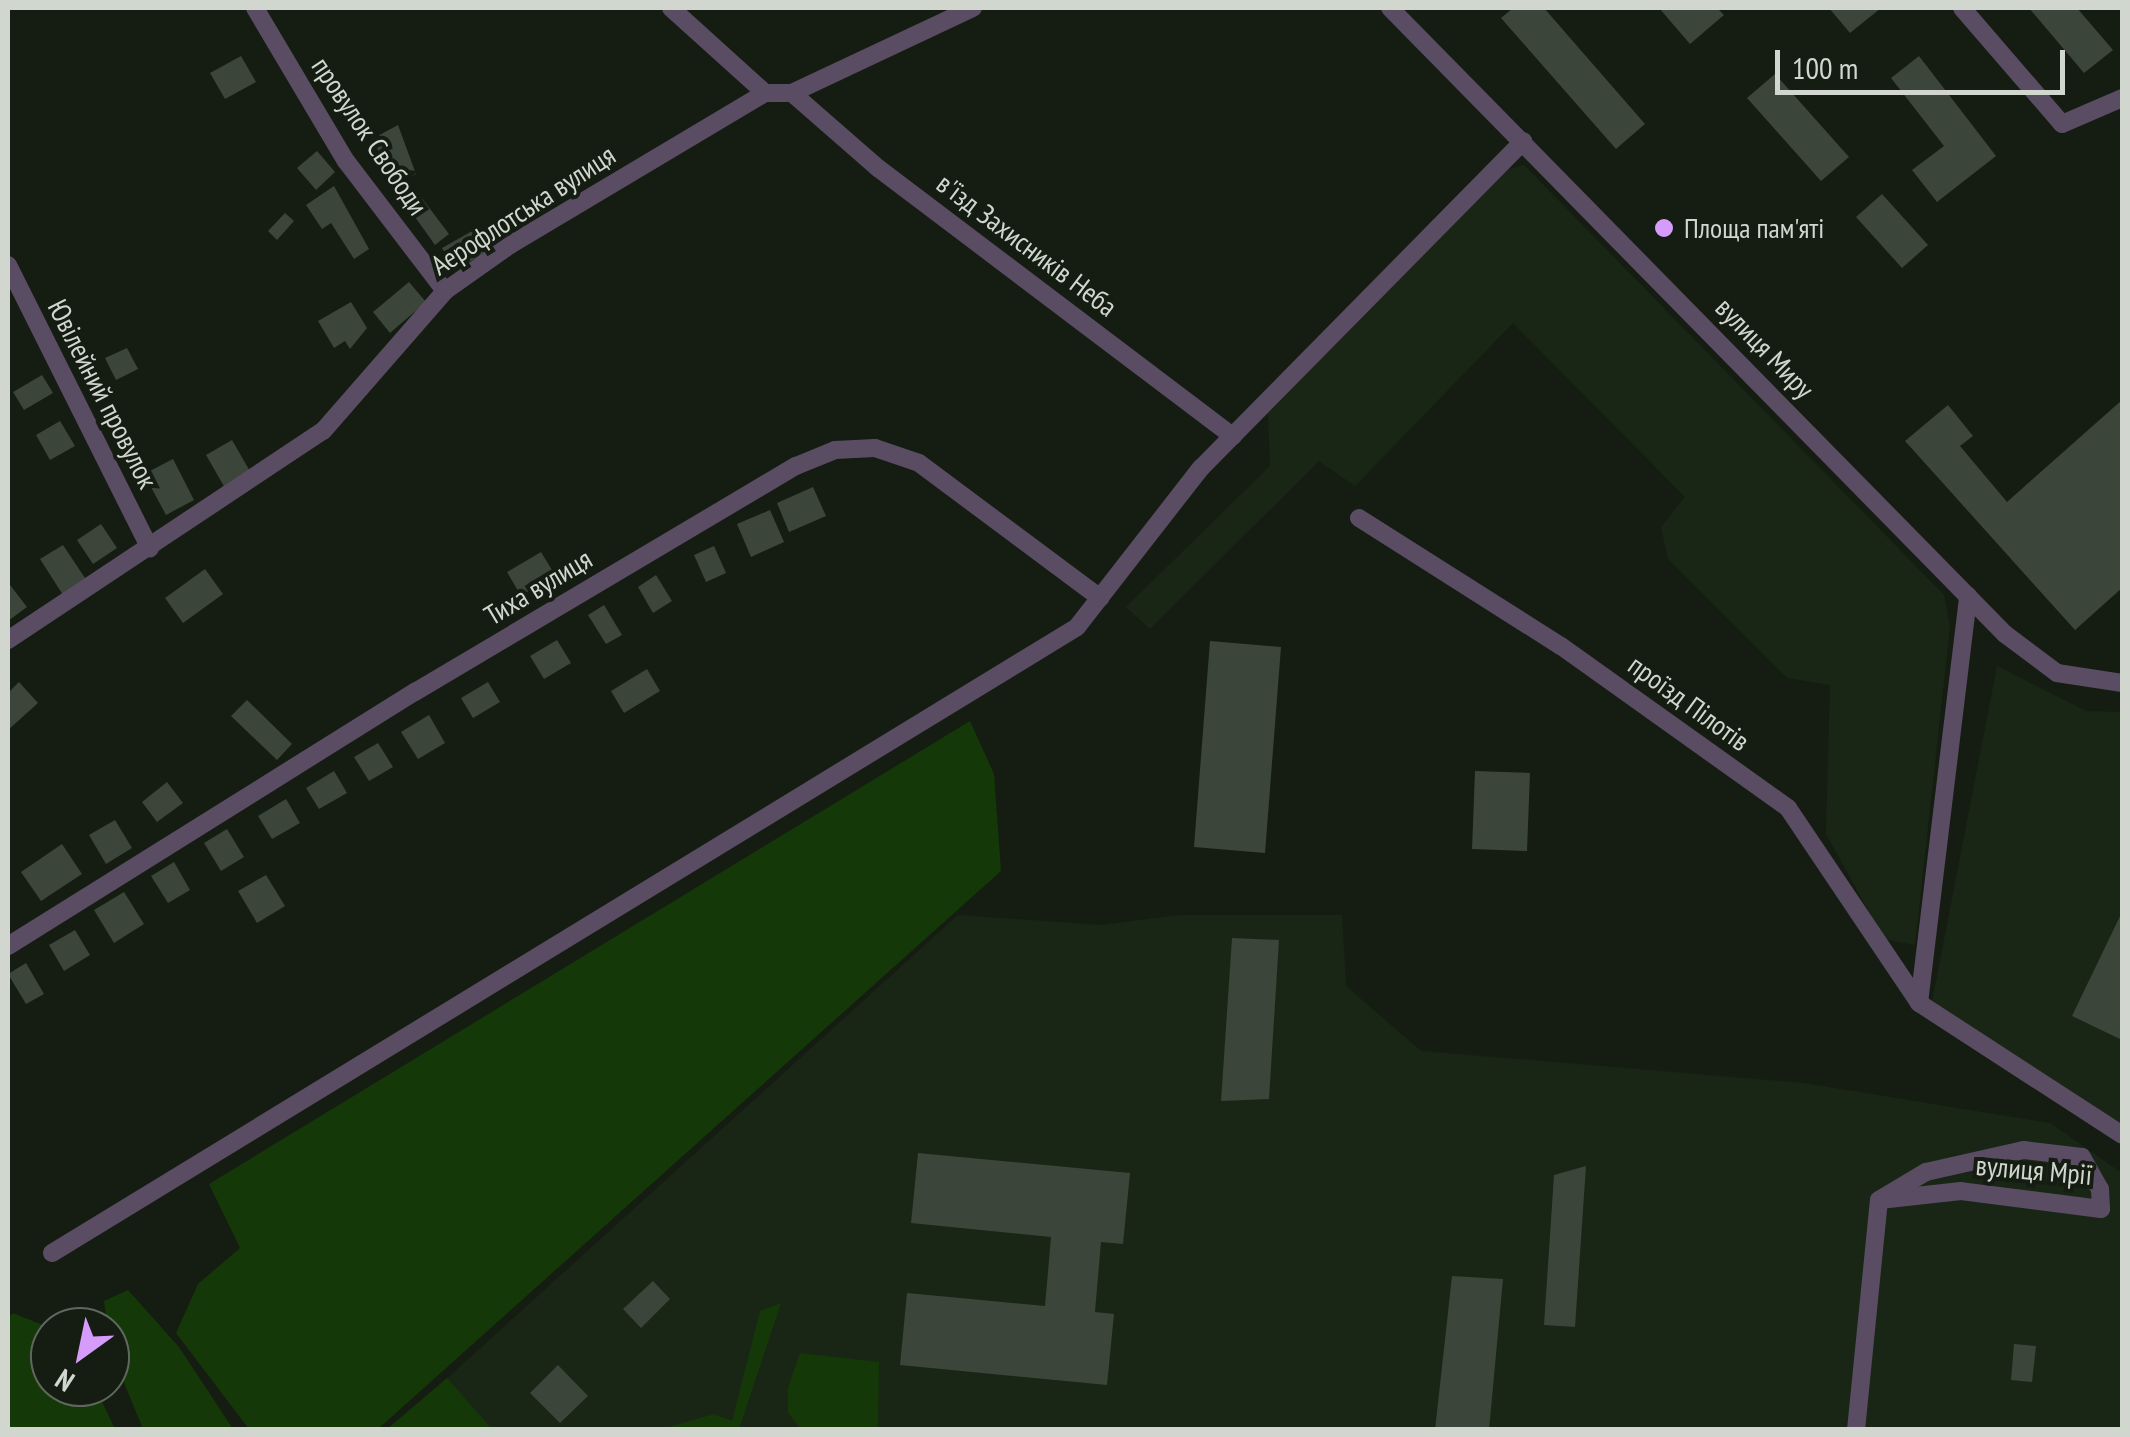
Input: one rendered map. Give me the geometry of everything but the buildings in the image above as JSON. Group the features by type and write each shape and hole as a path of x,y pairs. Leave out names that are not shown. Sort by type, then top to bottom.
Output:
{"street":[{"name":"провулок Свободи","path":"255,8 346,160 445,290"},
{"path":"671,8 765,93 792,93 972,8"},
{"name":"вулиця Миру","path":"1390,8 1968,596 2058,674 2122,683"},
{"path":"1962,8 2062,124 2122,98"},
{"name":"Аерофлотська вулиця","path":"8,640 322,431 445,290 765,93"},
{"name":"в'їзд Захисників Неба","path":"792,93 878,168 1233,436"},
{"path":"52,1253 1077,628 1233,436 1523,141"},
{"name":"Ювілейний провулок","path":"8,265 150,548"},
{"name":"Тиха вулиця","path":"8,946 414,692 835,450 876,448 919,463 1100,598"},
{"name":"проїзд Пілотів","path":"1360,518 1561,646 1788,808 1919,1003 2122,1135"},
{"path":"1919,1003 1968,596"},
{"name":"вулиця Мрії","path":"2024,1150 2082,1157 2100,1189 2101,1208 1962,1190 1879,1200 1926,1172 2024,1150"},
{"path":"1856,1430 1879,1200"}],"shaded area":[{"path":"1524,165 1944,595 1950,627 1915,945 1884,939 1826,834 1830,685 1787,678 1668,559 1661,527 1685,497 1513,323 1355,486 1319,461 1150,629 1126,607 1270,466 1268,413 1506,170"},
{"path":"1997,666 2086,711 2122,712 2122,1127 1932,1002"},
{"path":"958,915 1102,925 1179,915 1342,915 1346,986 1421,1051 1804,1083 2050,1123 2122,1173 2122,1429 390,1430"}],"green space":[{"path":"970,721 994,774 1001,871 378,1429 249,1429 176,1333 198,1284 240,1248 209,1184"},
{"path":"128,1290 179,1347 233,1429 143,1429 130,1397 130,1307 105,1307 104,1301"},
{"path":"781,1303 739,1429 662,1429 714,1414 732,1421 760,1311"},
{"path":"13,1313 30,1320 30,1407 105,1407 115,1429 8,1429 8,1318"},
{"path":"800,1353 879,1362 878,1429 801,1429 788,1413 788,1387"},
{"path":"447,1378 492,1429 387,1429"}],"place":[{"name":"Площа пам'яті","path":"1664,228"}]}
